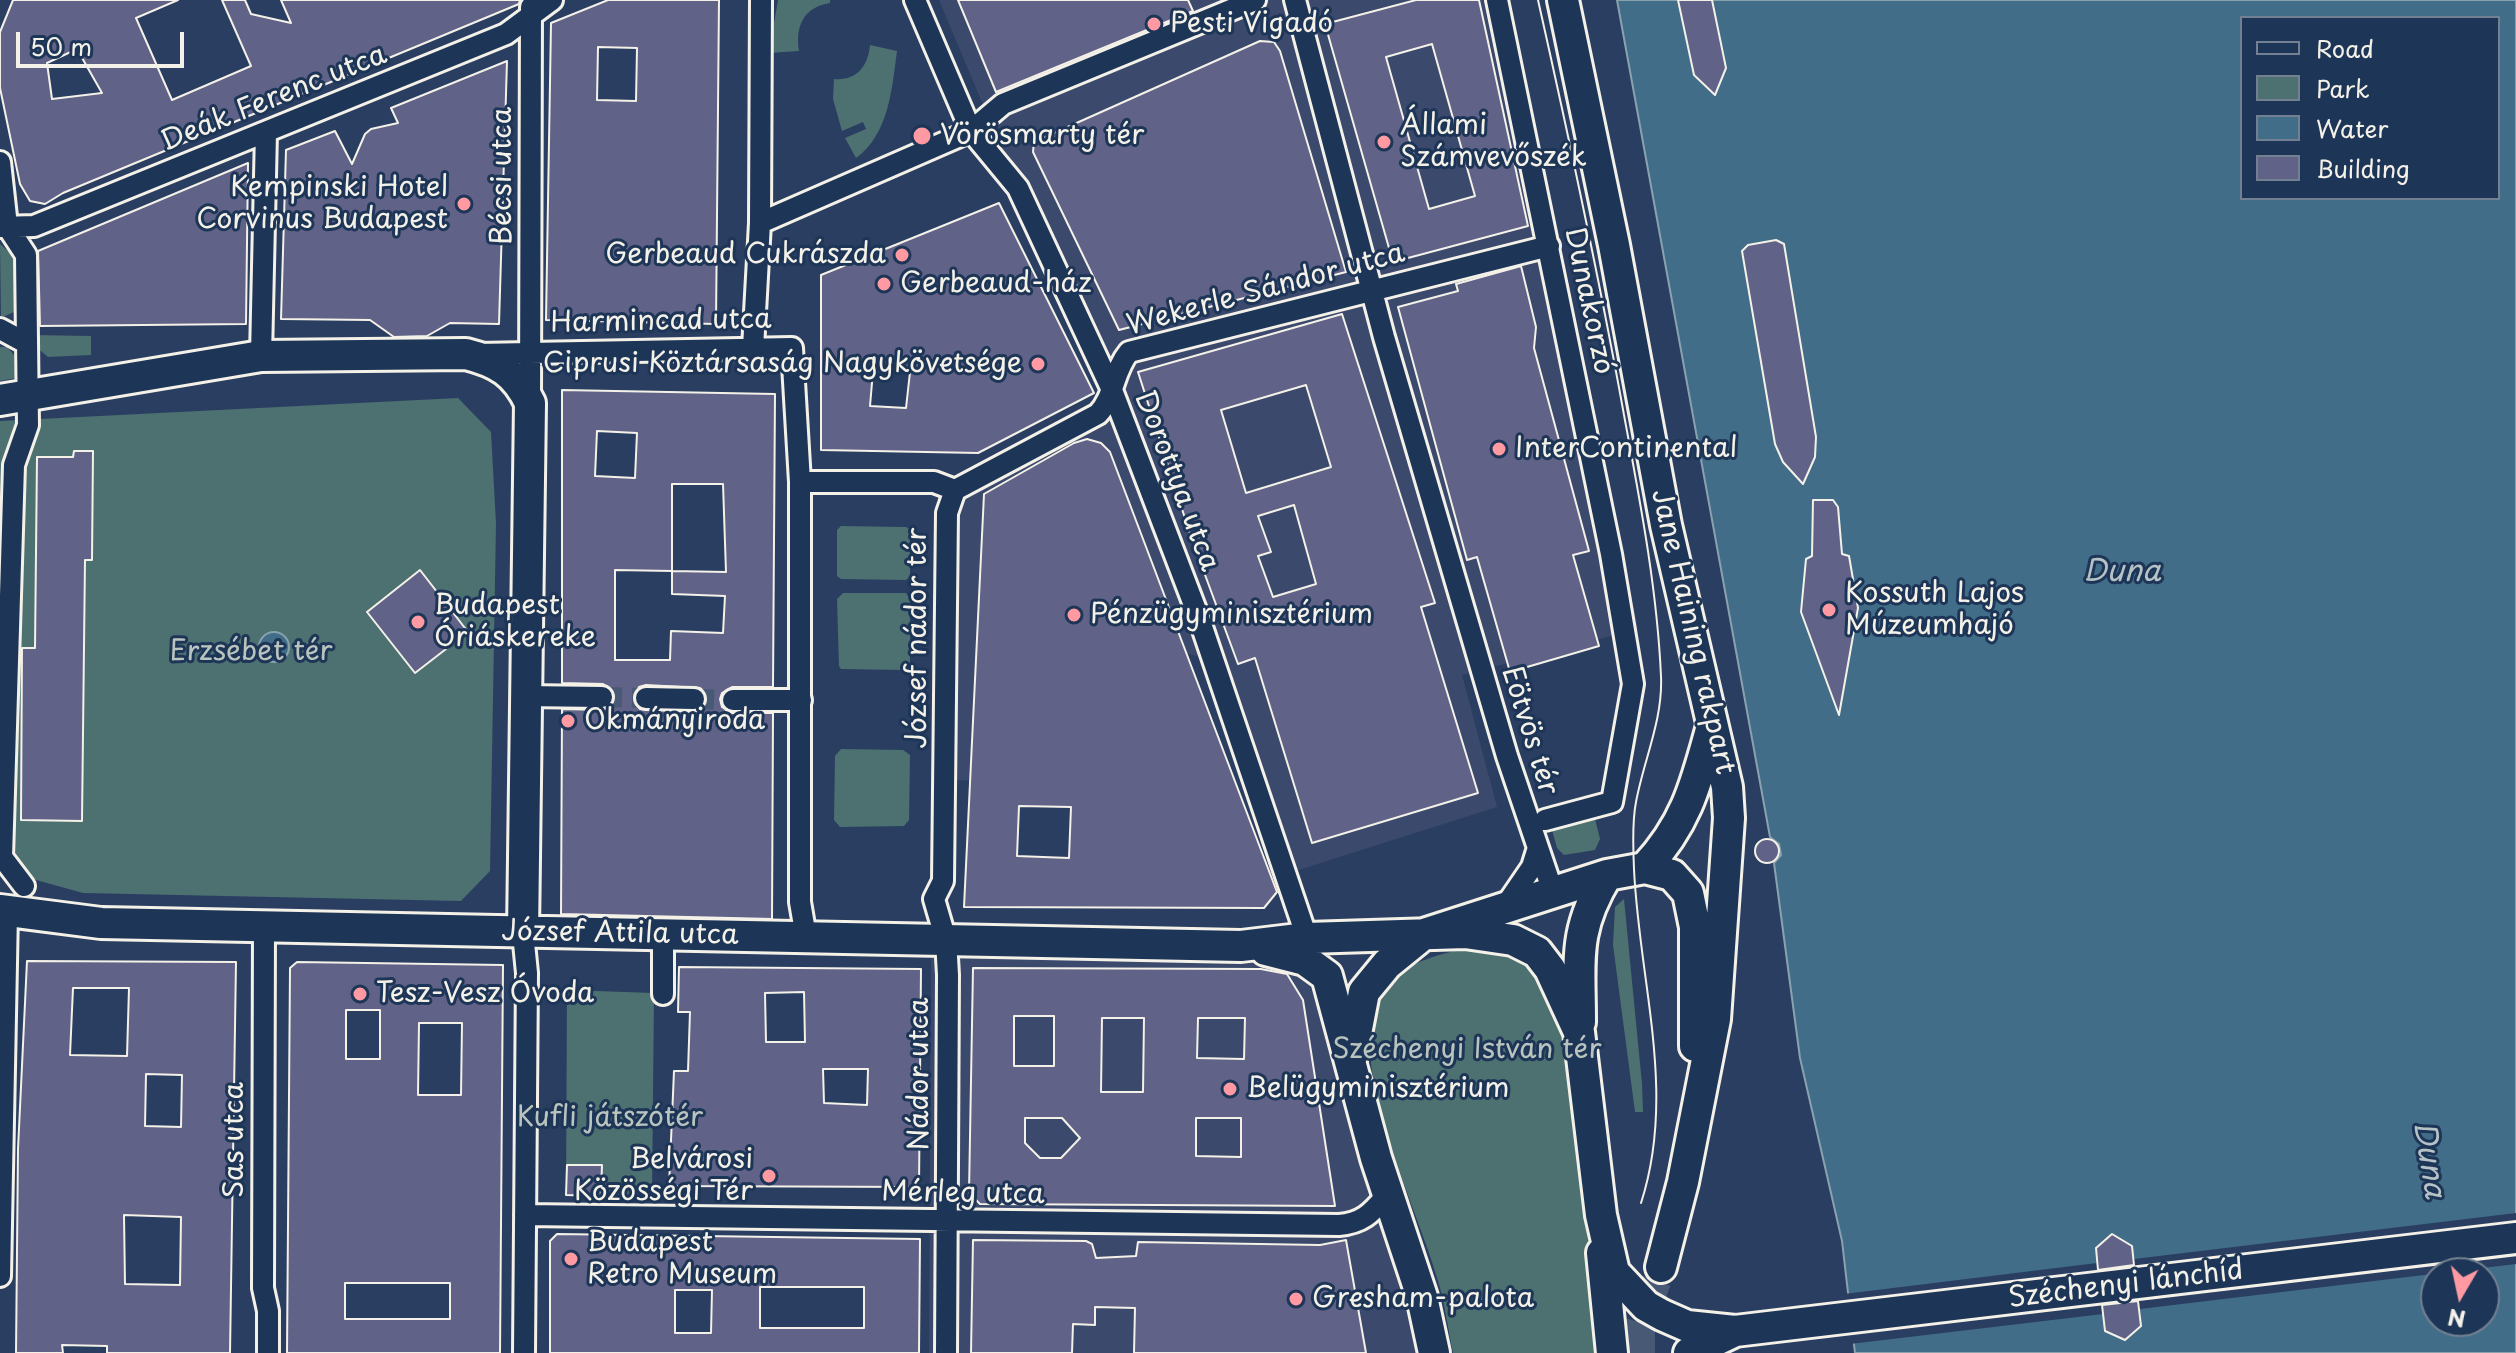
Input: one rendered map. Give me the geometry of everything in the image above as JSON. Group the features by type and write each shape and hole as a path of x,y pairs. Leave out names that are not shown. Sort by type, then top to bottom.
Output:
{"street":[{"name":"Deák Ferenc utca","path":"4,226 34,226 506,34 531,7 552,0"},
{"path":"753,348 760,223 761,0"},
{"path":"915,0 971,131"},
{"path":"760,223 971,131 1003,104 1255,0"},
{"name":"Eötvös tér","path":"1295,0 1371,288 1469,627 1537,851 1553,892"},
{"name":"Dunakorzó","path":"1497,0 1539,248 1620,614"},
{"name":"Jane Haining rakpart","path":"1563,0 1611,229 1666,525 1727,787 1729,818 1715,1019 1699,1108 1661,1267"},
{"name":"Bécsi utca","path":"531,7 531,353"},
{"name":"Dorottya utca","path":"971,131 1018,188 1112,390 1199,618 1307,938"},
{"path":"261,356 266,132"},
{"path":"0,162 4,226 26,255 26,343 14,398 28,425 14,465 2,857 24,886"},
{"name":"Wekerle Sándor utca","path":"955,490 1098,414 1108,403 1119,364 1129,352 1371,288 1539,248"},
{"path":"0,329 26,343"},
{"name":"Harmincad utca","path":"531,353 792,348 800,482"},
{"path":"14,398 261,356 531,353 524,696 523,933 527,973 524,1353"},
{"path":"466,354 505,369 522,385 530,403"},
{"path":"806,937 800,902 800,482 934,482 955,490"},
{"name":"József nádor tér","path":"946,940 934,899 943,881 947,513 955,490"},
{"name":"Eötvös tér","path":"1545,820 1612,802 1633,684 1620,614"},
{"path":"524,696 602,697"},
{"path":"646,698 694,699"},
{"path":"733,700 801,700"},
{"path":"1645,868 1670,841 1682,820 1713,720"},
{"path":"1504,908 1532,867 1537,851"},
{"path":"1351,1060 1364,992 1387,964 1424,934 1607,875 1645,868 1672,875 1688,893 1695,927 1699,1108"},
{"path":"1607,875 1586,913 1581,930 1579,1032 1601,1215 1602,1277 1612,1353"},
{"path":"1553,892 1580,960"},
{"path":"0,1276 4,910"},
{"name":"József Attila utca","path":"4,910 101,923 1241,946"},
{"name":"Sas utca","path":"264,927 263,1288 268,1311 268,1353"},
{"path":"1241,946 1307,938 1424,934 1465,933 1501,938 1537,952 1550,969 1579,1032"},
{"path":"663,935 663,994"},
{"name":"Nádor utca","path":"946,940 946,1353"},
{"path":"1241,946 1291,954 1318,966 1327,976 1337,1000 1388,1194 1422,1297 1434,1353"},
{"name":"Mérleg utca","path":"525,1215 1339,1225 1358,1223 1388,1194"},
{"name":"Széchenyi lánchíd","path":"1601,1215 1614,1272 1646,1306 1687,1326 1735,1331 2516,1238"},
{"name":"Széchenyi lánchíd","path":"1689,1353 1735,1331"}],"shaded area":[{"path":"939,0 1507,0 1638,629 1462,675 1497,807 1283,875 1199,657 1186,653 1098,785 952,780 948,486 1106,398"},
{"path":"931,946 1298,952 1382,1191 1427,1353 929,1353"}],"green space":[{"path":"778,0 830,0 830,3 814,9 803,19 798,34 799,51 769,53"},
{"path":"870,45 897,51 891,95 882,123 876,136 856,158 845,138 866,129 863,122 842,131 833,99 834,79 849,77 860,71"},
{"path":"0,244 17,259 16,311 1,318"},
{"path":"34,335 91,336 91,355 48,357 34,345"},
{"path":"0,347 7,347 15,356 16,378 0,381"},
{"name":"Erzsébet tér","path":"458,398 491,432 496,524 490,871 461,901 83,893 0,870 0,421"},
{"path":"841,526 910,529 910,576 906,580 841,579 837,576 837,530"},
{"path":"843,593 906,593 910,599 910,663 904,670 841,669 837,599"},
{"path":"841,749 903,750 910,755 909,820 904,826 840,827 834,820 835,756"},
{"path":"1594,815 1600,839 1595,850 1564,855 1557,848 1551,826"},
{"path":"1624,899 1643,1112 1635,1112 1613,945 1615,907"},
{"name":"Széchenyi István tér","path":"1464,948 1488,949 1517,958 1537,972 1563,1023 1603,1353 1453,1353 1438,1281 1378,1099 1371,1061 1370,1027 1377,999 1393,978 1414,964"},
{"name":"Kufli játszótér","path":"567,990 654,993 652,1196 566,1195"}],"water":[{"name":"Duna","path":"1617,0 2516,0 2516,1353 1855,1353 1842,1241 1800,1058 1774,863 1781,855 1779,844 1770,837"},
{"path":"274,632 285,636 289,647 285,658 274,662 263,658 259,647 263,636"}],"pier":[{"path":"2516,1213 2516,1264 2500,1266 2500,1257 2420,1257 2420,1275 2140,1309 2141,1326 2125,1340 2105,1331 2103,1314 1850,1344 1844,1294 2097,1263 2096,1248 2112,1234 2132,1246 2134,1259"}],"building":[{"path":"13,0 178,0 136,18 172,100 251,66 222,0 245,0 251,14 291,23 281,0 520,0 519,4 63,193 45,204 30,201 20,184 0,88 0,32","holes":["77,49 102,93 52,99 47,63"]},
{"path":"608,0 719,0 716,324 546,320 551,23","holes":["598,47 637,48 636,101 597,100"]},
{"path":"958,0 1188,0 1193,11 996,92"},
{"path":"1416,0 1479,0 1528,226 1393,262 1325,24","holes":["1432,44 1475,196 1429,209 1386,57"]},
{"path":"1678,0 1712,0 1726,68 1715,95 1694,75"},
{"path":"1260,41 1274,42 1280,51 1346,272 1119,330 1033,152 1034,142"},
{"name":"Kempinski Hotel Corvinus Budapest","path":"507,61 499,324 450,323 427,336 394,337 370,320 281,319 286,150 335,131 352,164 365,134 371,129 398,123 391,108"},
{"path":"248,163 246,324 40,326 38,251"},
{"path":"999,203 1094,393 978,453 821,450 821,275","holes":["873,371 910,372 906,408 870,406"]},
{"path":"1776,240 1784,244 1816,437 1815,457 1803,484 1783,462 1775,444 1742,251 1748,245"},
{"name":"InterContinental","path":"1521,266 1536,327 1534,348 1589,551 1573,555 1599,646 1510,672 1477,557 1467,560 1398,307 1458,291 1456,284"},
{"path":"1342,314 1435,603 1421,607 1478,793 1312,843 1255,658 1238,664 1191,537 1138,372","holes":["1306,385 1331,467 1246,493 1221,410","1294,505 1316,584 1273,597 1258,556 1271,552 1258,516"]},
{"path":"562,390 775,394 773,687 732,687 722,693 720,699 722,707 732,713 773,713 772,919 561,914 562,709 603,710 613,704 615,696 613,690 603,684 562,683","holes":["597,431 637,433 635,478 595,476","672,484 723,484 726,572 672,571","615,570 672,571 672,594 725,596 723,633 671,631 670,660 615,660","639,687 700,688 706,693 705,705 694,712 640,709 633,697"]},
{"path":"1087,439 1101,443 1110,452 1277,892 1264,908 964,907 984,494 1074,443","holes":["1019,806 1071,807 1069,858 1017,856"]},
{"path":"74,451 93,451 92,560 85,560 82,821 21,820 22,648 35,648 37,457 73,457"},
{"name":"Kossuth Lajos Múzeumhajó","path":"1813,500 1833,500 1838,507 1842,554 1849,556 1858,608 1839,715 1801,612 1806,559 1812,556"},
{"name":"Budapest Óriáskereke","path":"420,570 468,632 415,673 367,612"},
{"path":"1767,839 1776,842 1779,851 1776,860 1767,863 1758,860 1755,851 1758,842"},
{"path":"27,961 236,962 230,1353 107,1353 107,1346 62,1345 63,1353 16,1353 18,1149","holes":["73,988 129,988 127,1056 70,1055","146,1074 182,1075 181,1127 145,1126","124,1215 181,1217 180,1285 125,1284"]},
{"path":"297,962 503,965 500,1353 287,1353 290,968","holes":["346,1010 380,1010 380,1059 346,1059","419,1023 462,1023 461,1095 418,1095","345,1283 450,1283 450,1319 345,1319"]},
{"path":"679,967 921,969 919,1187 669,1186 674,1071 688,1071 690,1012 678,1012","holes":["804,992 805,1042 766,1042 765,993","823,1069 868,1069 867,1105 824,1103"]},
{"name":"Belügyminisztérium","path":"973,968 1261,969 1287,974 1303,1000 1335,1206 980,1204 969,1193","holes":["1014,1016 1054,1016 1054,1066 1014,1066","1102,1018 1144,1018 1143,1092 1101,1092","1198,1018 1245,1018 1244,1059 1197,1058","1025,1118 1062,1118 1080,1138 1061,1158 1040,1158 1025,1143","1196,1118 1241,1118 1241,1157 1196,1156"]},
{"path":"567,1165 602,1165 601,1196 566,1195"},
{"path":"557,1234 920,1239 919,1353 550,1353 550,1241","holes":["760,1287 864,1287 864,1328 760,1328","675,1290 712,1290 711,1333 675,1333"]},
{"path":"2112,1234 2132,1246 2134,1265 2098,1270 2096,1248"},
{"path":"973,1240 1086,1241 1092,1244 1096,1258 1136,1256 1138,1242 1320,1245 1346,1240 1366,1353 1134,1353 1135,1308 1095,1307 1095,1325 1073,1324 1072,1353 971,1353"},
{"path":"2138,1301 2141,1326 2125,1340 2105,1331 2102,1305"}],"tunnel":[{"path":"602,697 646,698"},
{"path":"694,699 733,700"},
{"path":"1640,1353 1640,1326 1661,1267"}],"tram line":[{"path":"1538,0 1614,363 1647,545 1659,643 1659,708 1639,786 1633,826 1637,911 1656,1078 1656,1120 1641,1203"}],"place":[{"name":"Pesti Vigadó","path":"1154,24"},
{"name":"Vörösmarty tér","path":"922,136"},
{"name":"Állami Számvevőszék","path":"1384,142"},
{"name":"Kempinski Hotel Corvinus Budapest","path":"464,204"},
{"name":"Gerbeaud Cukrászda","path":"902,255"},
{"name":"Gerbeaud-ház","path":"884,284"},
{"name":"Ciprusi Köztársaság Nagykövetsége","path":"1038,364"},
{"name":"InterContinental","path":"1499,449"},
{"name":"Kossuth Lajos Múzeumhajó","path":"1829,610"},
{"name":"Pénzügyminisztérium","path":"1074,615"},
{"name":"Budapest Óriáskereke","path":"418,622"},
{"name":"Okmányiroda","path":"568,721"},
{"name":"Tesz-Vesz Óvoda","path":"360,994"},
{"name":"Belügyminisztérium","path":"1230,1089"},
{"name":"Belvárosi Közösségi Tér","path":"769,1176"},
{"name":"Budapest Retro Museum","path":"571,1259"},
{"name":"Gresham-palota","path":"1296,1299"}]}
